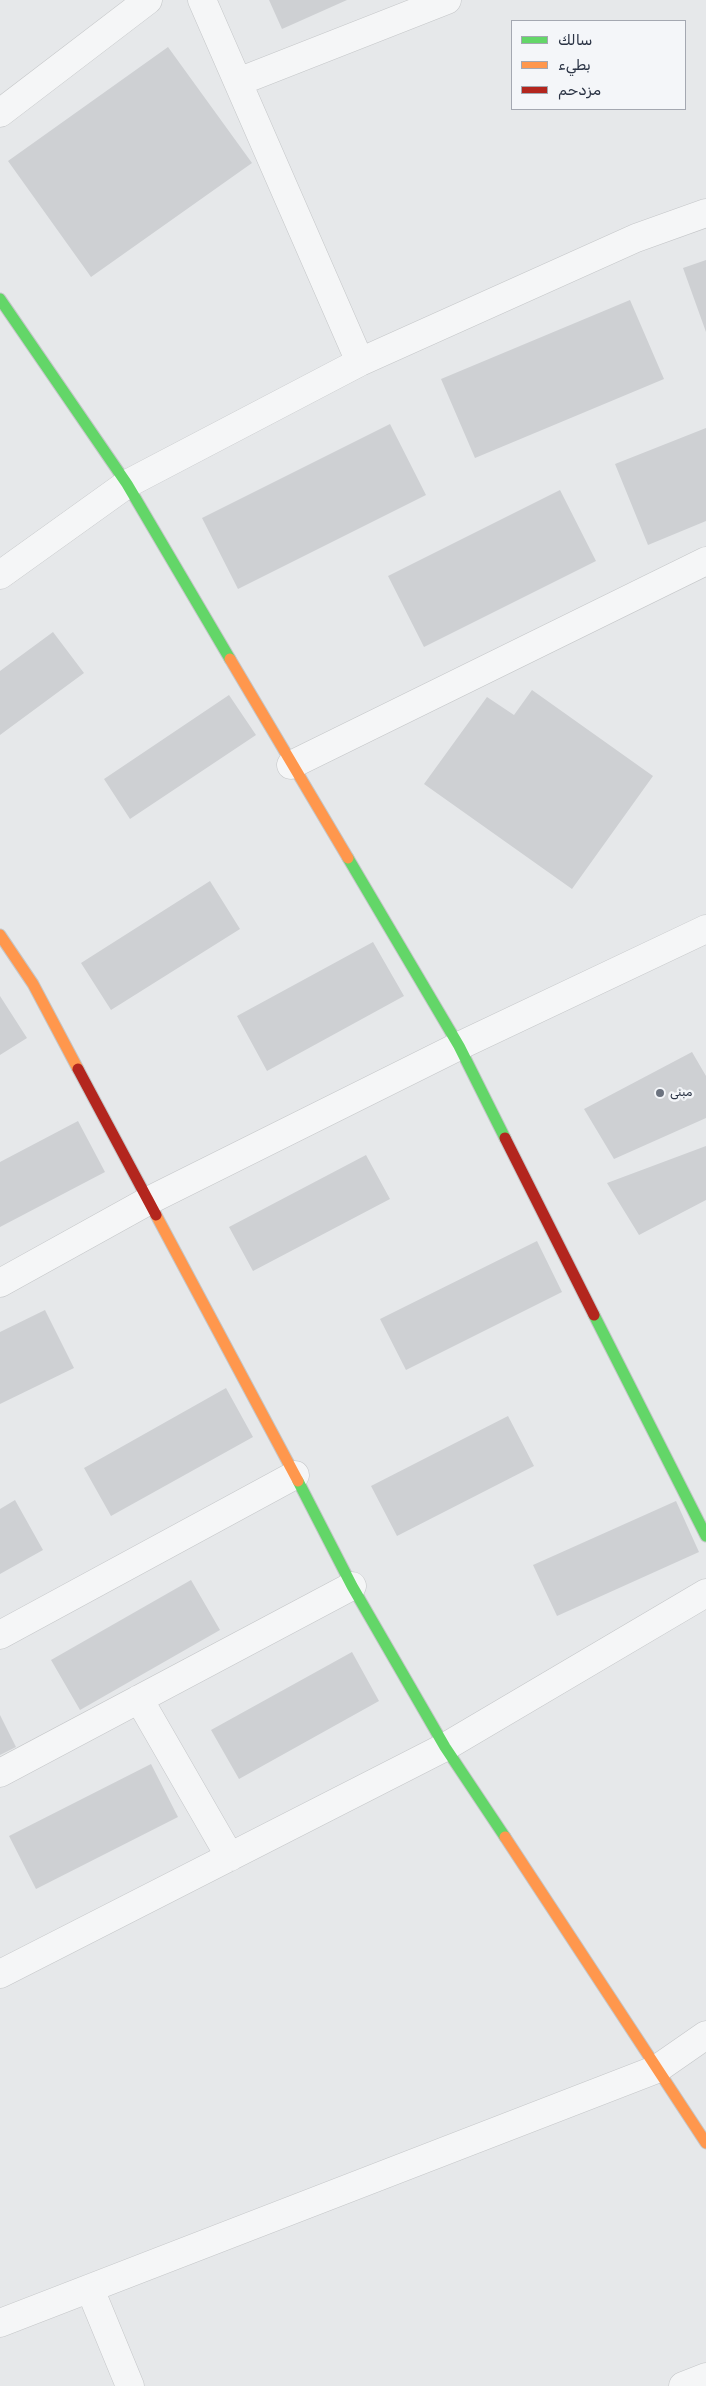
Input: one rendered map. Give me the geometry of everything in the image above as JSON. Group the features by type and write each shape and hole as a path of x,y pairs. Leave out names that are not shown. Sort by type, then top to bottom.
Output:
{"street":[{"path":"0,113 148,0"},
{"path":"202,0 360,362"},
{"path":"238,82 447,0"},
{"path":"0,575 127,484 360,362 636,238 706,213"},
{"path":"0,299 127,484 291,765 459,1046 706,1536"},
{"path":"291,765 706,561"},
{"path":"0,1283 148,1201 459,1046 706,929"},
{"path":"0,935 33,984 295,1475 352,1586 445,1747 706,2144"},
{"path":"0,1635 295,1475"},
{"path":"0,1773 352,1586"},
{"path":"0,1974 445,1747 706,1592"},
{"path":"139,1699 230,1857"},
{"path":"0,2323 657,2069 706,2036"},
{"path":"90,2289 130,2386"},
{"path":"683,2386 706,2377"}],"building":[{"path":"269,0 347,0 282,29"},
{"path":"168,47 252,163 91,277 8,161"},
{"path":"706,260 706,332 683,268"},
{"path":"630,300 664,379 475,458 441,379"},
{"path":"390,424 426,495 238,589 202,518"},
{"path":"706,428 706,521 648,545 615,464"},
{"path":"560,490 596,561 424,647 388,576"},
{"path":"53,632 84,673 0,735 0,671"},
{"path":"532,690 653,776 572,889 424,784 487,697 514,715"},
{"path":"229,695 256,735 130,819 104,779"},
{"path":"210,881 240,929 111,1010 81,963"},
{"path":"373,942 404,996 267,1071 237,1016"},
{"path":"0,996 27,1038 0,1055"},
{"name":"مبنى","path":"692,1052 706,1076 706,1118 614,1159 584,1109"},
{"path":"78,1121 105,1172 0,1227 0,1162"},
{"path":"706,1146 706,1200 639,1235 607,1183"},
{"path":"366,1155 390,1199 253,1271 229,1227"},
{"path":"537,1241 562,1292 406,1370 380,1319"},
{"path":"45,1310 74,1368 0,1404 0,1332"},
{"path":"226,1388 253,1437 111,1516 84,1468"},
{"path":"508,1416 534,1466 397,1536 371,1486"},
{"path":"15,1500 43,1550 0,1574 0,1509"},
{"path":"676,1501 699,1552 557,1616 533,1565"},
{"path":"191,1580 220,1630 80,1710 51,1660"},
{"path":"352,1652 379,1701 239,1779 211,1730"},
{"path":"0,1715 16,1747 0,1755"},
{"path":"151,1764 178,1817 36,1889 9,1836"}],"traffic: fast":[{"path":"0,299 127,484 230,659"},
{"path":"348,858 459,1046 505,1138"},
{"path":"594,1315 706,1536"},
{"path":"298,1481 352,1586 445,1747 505,1837"}],"traffic: slow":[{"path":"230,659 348,858"},
{"path":"0,935 33,984 78,1069"},
{"path":"156,1215 298,1481"},
{"path":"505,1837 706,2143"}],"traffic: jam":[{"path":"78,1069 156,1215"},
{"path":"505,1138 594,1315"}],"place":[{"name":"مبنى","path":"660,1093"}]}
